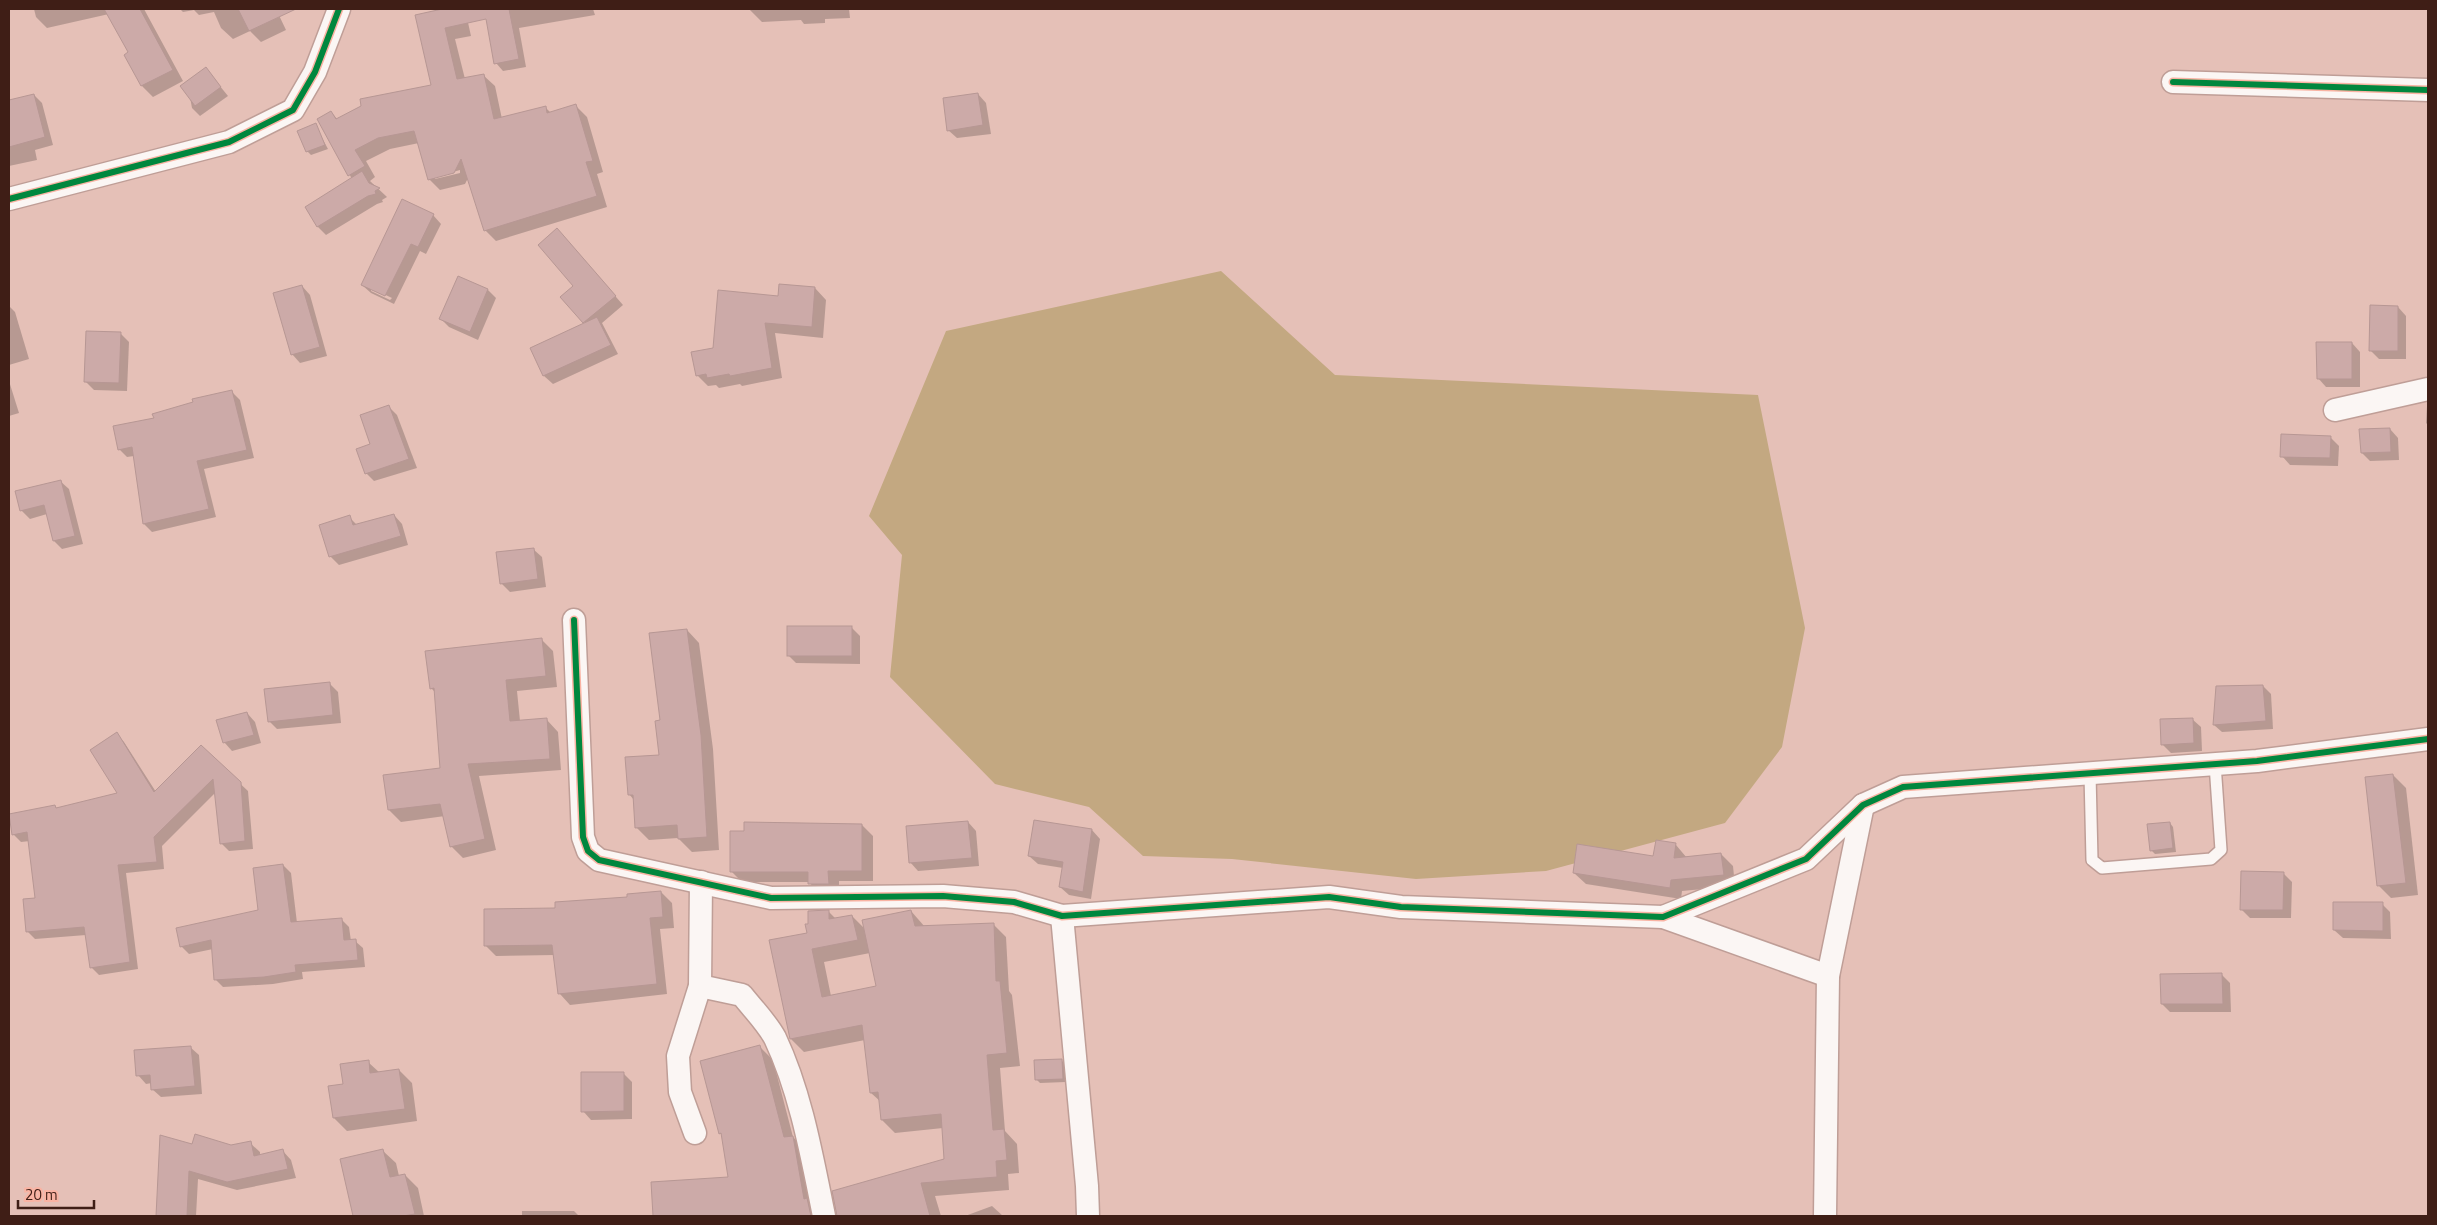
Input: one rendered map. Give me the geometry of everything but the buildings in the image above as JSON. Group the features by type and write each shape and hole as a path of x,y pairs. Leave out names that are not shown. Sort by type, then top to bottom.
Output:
{"street":[{"path":"9,199 229,142 293,110 315,72 339,9"},
{"path":"2172,82 2428,90"},
{"path":"2335,410 2428,389"},
{"path":"574,620 583,837 588,851 599,860 771,898 854,899 943,896 1014,902 1062,916 1329,897 1401,907 1663,917 1828,976"},
{"path":"1663,917 1806,859 1863,805 1903,787 2257,761 2428,739"},
{"path":"1825,1216 1828,976 1863,805"},
{"path":"695,1133 680,1092 678,1056 700,986 701,882"},
{"path":"1062,916 1087,1186 1088,1216"},
{"path":"700,986 742,995 774,1037 796,1098 814,1163 824,1216"}],"lane":[{"path":"2090,774 2092,860 2102,868 2211,859 2221,850 2214,764"}],"shaded area":[{"path":"1221,271 1335,375 1758,395 1805,628 1782,747 1725,823 1546,871 1416,879 1232,859 1143,856 1089,807 995,784 890,677 902,555 869,516 946,331"}],"cycle path":[{"path":"9,199 229,142 293,110 315,72 339,9"},
{"path":"2173,82 2428,90"},
{"path":"574,620 583,837 588,851 599,860 771,898 943,896 1014,902 1062,916 1329,897 1401,907 1663,917 1806,859 1863,805 1903,787 2257,761 2428,739"}]}
